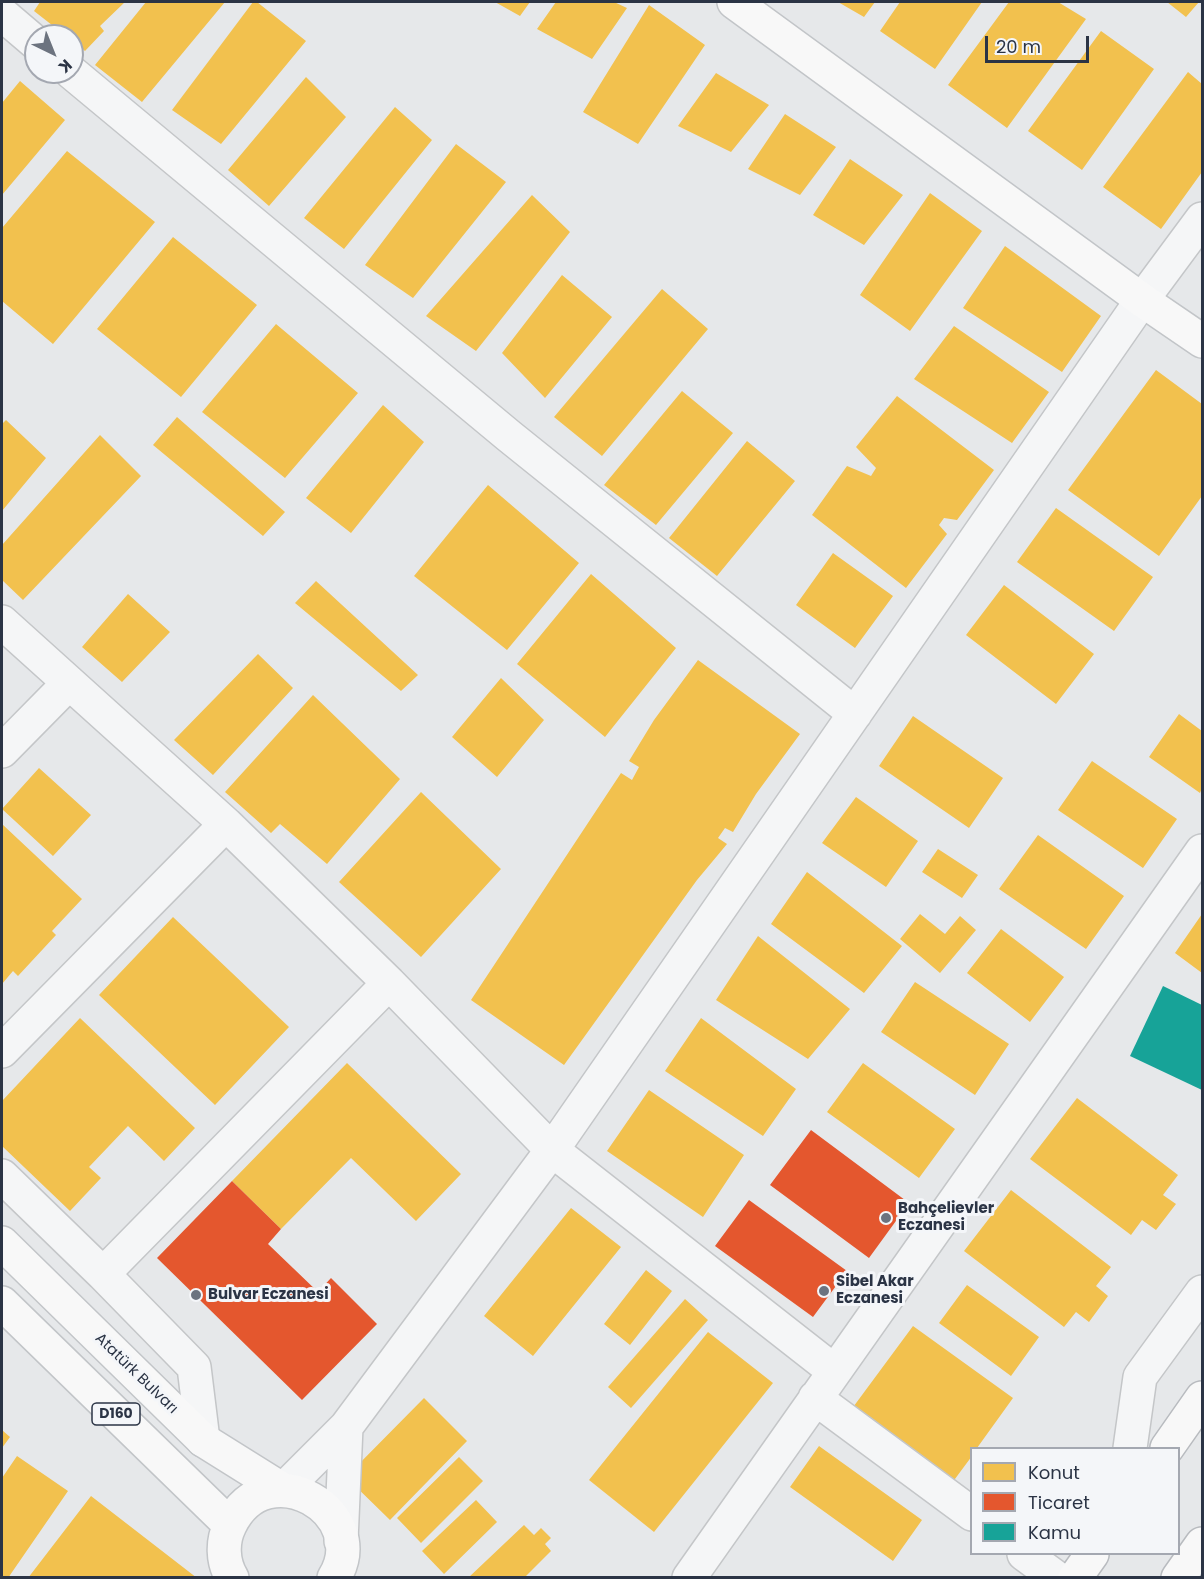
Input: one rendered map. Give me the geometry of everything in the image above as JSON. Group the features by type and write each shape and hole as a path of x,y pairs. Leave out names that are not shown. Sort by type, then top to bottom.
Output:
{"main road":[{"path":"734,2 1142,300 1203,341"},
{"name":"Atatürk Bulvarı","path":"2,1243 203,1440 283,1490"},
{"name":"D160","path":"2,1303 230,1525"},
{"path":"1168,1447 1203,1398"},
{"path":"232,1578 224,1552 226,1533 234,1516 247,1502 264,1493 283,1490"},
{"name":"D160","path":"283,1490 302,1493 319,1502 332,1516 340,1533 342,1553 334,1578"},
{"name":"D160","path":"341,1541 352,1578"},
{"path":"1178,1578 1202,1548"},
{"path":"1075,1578 1091,1555"}],"street":[{"path":"2,14 24,33"},
{"path":"84,83 509,436 855,714"},
{"path":"283,1490 346,1427 552,1150 1142,300 1203,219"},
{"path":"2,622 226,824 388,983 552,1150 834,1371"},
{"path":"2,751 69,682"},
{"path":"2,1051 226,824"},
{"path":"689,1578 1203,851"},
{"path":"103,1274 388,983"},
{"path":"2,1176 194,1366 203,1440"},
{"path":"1130,1447 1140,1377 1203,1292"},
{"path":"815,1398 970,1513"},
{"path":"341,1541 346,1427"},
{"path":"1025,1555 1057,1578"}],"building: Konut":[{"path":"40,2 125,2 100,26 104,31 85,51 84,24 51,24 34,11"},
{"path":"146,2 225,2 142,102 95,65"},
{"path":"253,2 257,2 306,41 221,144 172,110"},
{"path":"495,2 530,2 520,16"},
{"path":"556,2 614,2 627,8 592,59 537,29"},
{"path":"838,2 875,2 864,17"},
{"path":"900,2 982,2 935,69 880,31"},
{"path":"1009,2 1058,2 1086,19 1007,128 948,85"},
{"path":"1167,2 1199,2 1186,17"},
{"path":"649,5 705,45 638,144 583,112"},
{"path":"1101,31 1154,69 1082,170 1028,131"},
{"path":"1188,72 1202,84 1202,172 1161,229 1103,187"},
{"path":"716,73 769,105 731,152 678,126"},
{"path":"306,77 346,117 269,206 228,170"},
{"path":"20,81 65,120 2,195 2,103"},
{"path":"395,107 432,140 344,249 304,218"},
{"path":"785,114 836,147 800,195 748,169"},
{"path":"456,144 506,182 413,298 365,265"},
{"path":"67,151 155,222 53,344 2,301 2,228"},
{"path":"850,159 903,195 864,245 813,215"},
{"path":"930,193 982,231 910,331 860,295"},
{"path":"532,195 570,232 476,351 426,316"},
{"path":"173,237 257,305 181,397 97,329"},
{"path":"1005,246 1101,316 1062,372 963,308"},
{"path":"562,275 612,317 545,398 502,353"},
{"path":"662,289 708,329 602,456 554,417"},
{"path":"276,324 358,393 285,478 202,412"},
{"path":"954,326 1049,392 1012,443 914,379"},
{"path":"1156,370 1202,404 1202,496 1159,556 1068,490"},
{"path":"682,391 733,433 656,525 604,485"},
{"path":"897,396 994,470 957,520 944,518 939,525 947,534 906,588 812,515 847,466 871,476 876,468 856,447"},
{"path":"383,405 424,442 351,533 306,498"},
{"path":"177,417 285,512 263,536 153,445"},
{"path":"6,420 46,458 2,511 2,424"},
{"path":"100,435 141,476 23,600 2,580 2,545"},
{"path":"747,441 795,481 717,576 669,538"},
{"path":"488,485 579,563 507,650 414,576"},
{"path":"1056,508 1153,577 1114,631 1017,562"},
{"path":"833,553 893,596 855,648 796,605"},
{"path":"591,574 676,648 605,737 517,664"},
{"path":"316,581 418,675 401,691 295,603"},
{"path":"1004,585 1094,654 1056,704 966,635"},
{"path":"128,594 170,632 122,682 82,647"},
{"path":"258,654 293,688 213,775 174,740"},
{"path":"698,660 800,734 756,794 733,832 725,828 718,838 727,844 697,880 564,1065 471,1000 621,773 632,780 639,767 629,761 654,720"},
{"path":"501,678 544,720 497,777 452,737"},
{"path":"313,695 400,779 327,864 280,824 271,833 225,792"},
{"path":"1179,714 1202,731 1202,788 1200,793 1149,757"},
{"path":"913,716 1003,778 969,828 879,766"},
{"path":"1092,761 1177,819 1143,868 1058,810"},
{"path":"39,768 91,815 53,856 2,809"},
{"path":"421,792 501,869 421,957 339,882"},
{"path":"856,797 918,841 886,887 822,843"},
{"path":"2,824 82,899 52,931 56,935 18,976 13,971 2,984"},
{"path":"1038,835 1124,896 1086,949 999,889"},
{"path":"938,849 978,875 962,898 922,872"},
{"path":"807,872 902,946 864,993 771,924"},
{"path":"920,914 945,934 960,916 976,930 940,973 900,939"},
{"path":"1202,914 1202,973 1175,953"},
{"path":"173,917 289,1027 215,1105 99,995"},
{"path":"1001,929 1064,977 1030,1022 967,973"},
{"path":"758,936 850,1009 808,1059 716,1000"},
{"path":"915,982 1009,1044 975,1095 881,1032"},
{"path":"80,1018 195,1128 164,1161 128,1126 89,1167 101,1178 70,1211 2,1146 2,1101"},
{"path":"701,1018 796,1089 763,1136 665,1071"},
{"path":"347,1063 461,1174 416,1221 351,1158 281,1229 232,1181"},
{"path":"863,1063 955,1129 919,1178 827,1112"},
{"path":"649,1090 744,1155 703,1217 607,1151"},
{"path":"1077,1098 1178,1175 1163,1195 1176,1204 1156,1230 1142,1220 1131,1235 1030,1159"},
{"path":"1011,1190 1111,1267 1096,1286 1108,1296 1089,1322 1076,1312 1064,1327 964,1251"},
{"path":"571,1208 621,1247 533,1356 484,1316"},
{"path":"646,1270 672,1291 630,1345 604,1324"},
{"path":"967,1285 1039,1337 1011,1376 939,1323"},
{"path":"685,1299 708,1320 631,1408 608,1387"},
{"path":"913,1326 1013,1398 978,1447 970,1447 970,1459 949,1487 848,1414"},
{"path":"708,1332 773,1383 654,1532 589,1480"},
{"path":"424,1398 467,1441 390,1520 346,1477"},
{"path":"2,1430 10,1437 2,1448"},
{"path":"819,1446 922,1520 893,1561 790,1487"},
{"path":"17,1456 68,1491 8,1578 2,1578 2,1478"},
{"path":"459,1457 483,1481 421,1543 397,1518"},
{"path":"91,1496 197,1578 28,1578"},
{"path":"476,1500 497,1522 444,1574 422,1551"},
{"path":"524,1525 534,1535 541,1528 551,1538 545,1544 551,1551 524,1578 468,1578"}],"building: Ticaret":[{"path":"811,1130 909,1203 869,1258 770,1185"},
{"path":"232,1181 281,1229 268,1244 318,1292 331,1278 377,1324 302,1400 157,1258"},
{"path":"749,1200 847,1271 813,1317 715,1246"}],"building: Kamu":[{"path":"1163,986 1202,1005 1202,1090 1130,1056"}],"place":[{"name":"Bahçelievler Eczanesi","path":"886,1218"},
{"name":"Sibel Akar Eczanesi","path":"824,1291"},
{"name":"Bulvar Eczanesi","path":"196,1295"}]}
